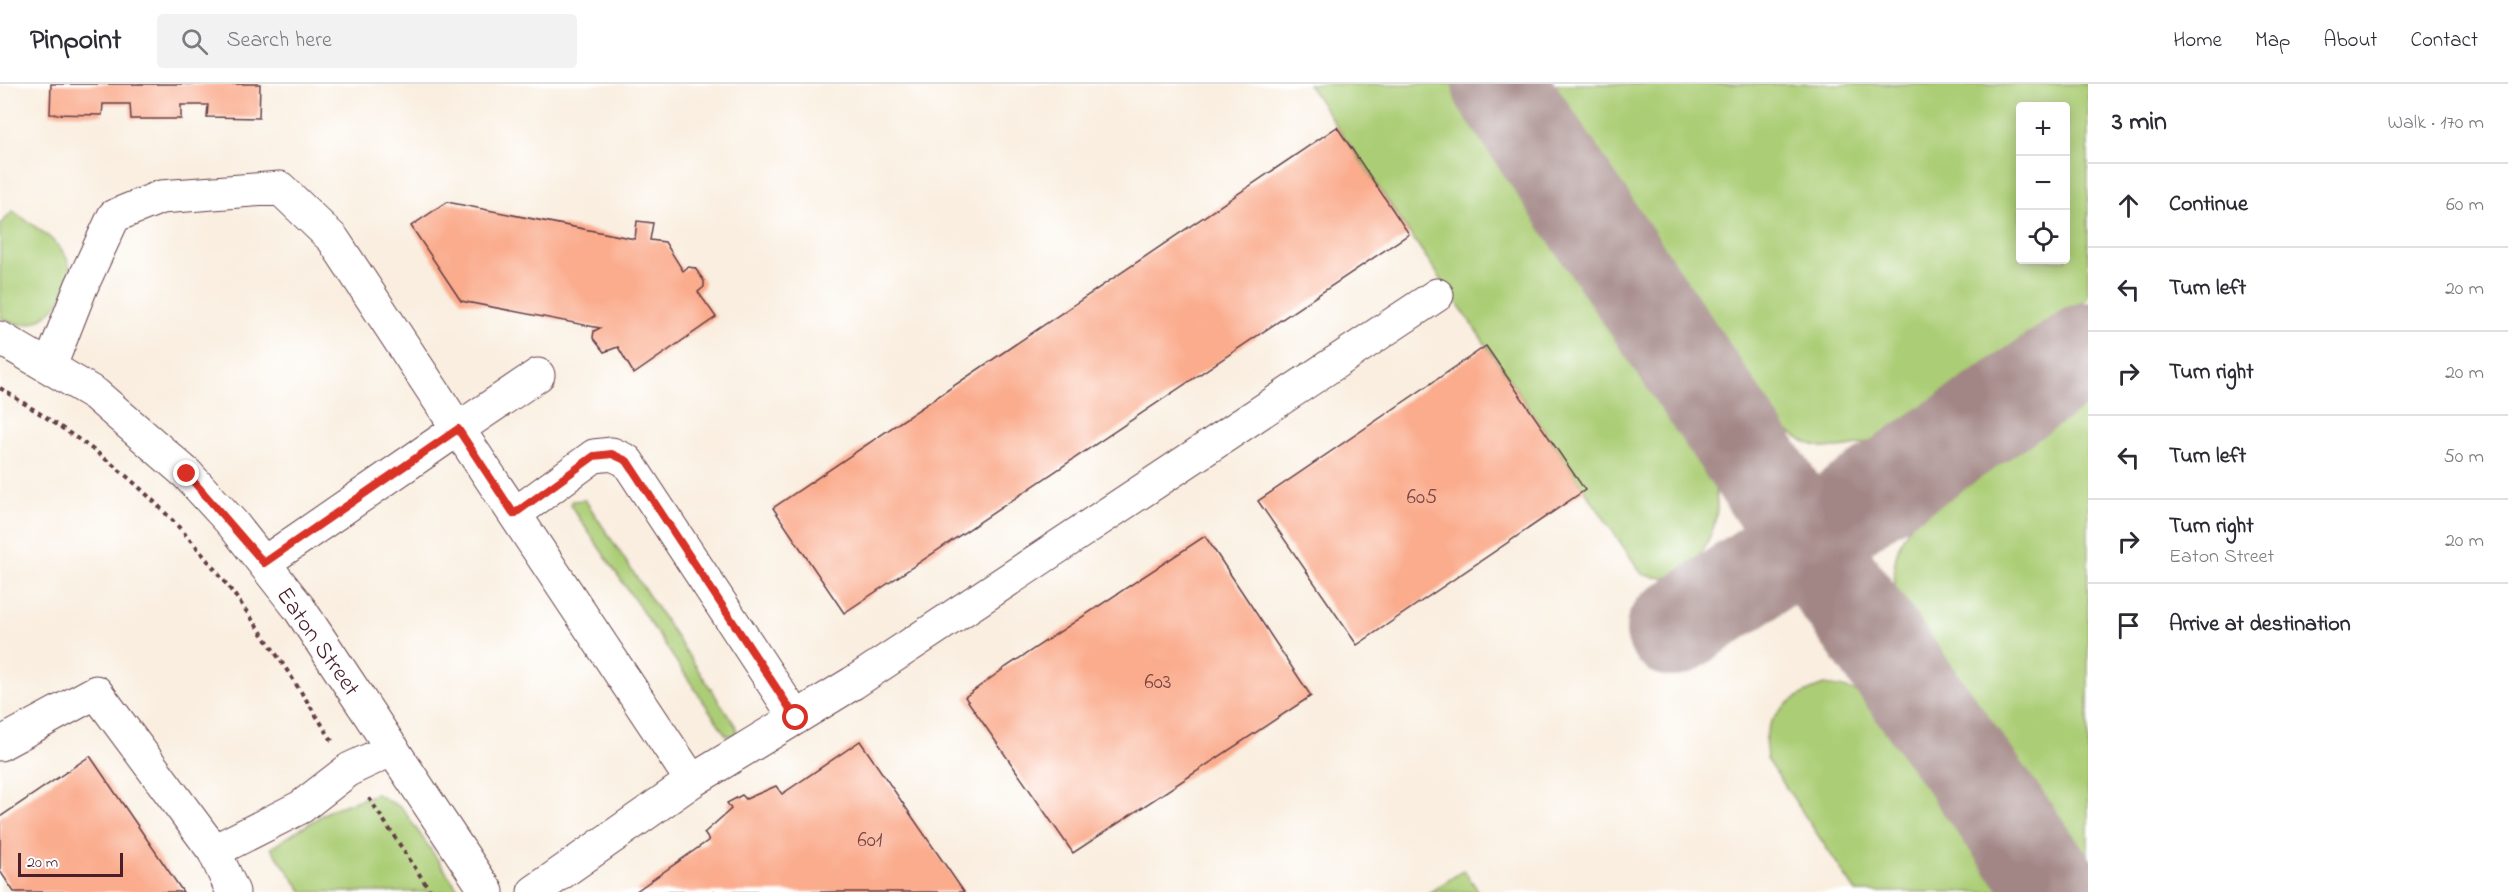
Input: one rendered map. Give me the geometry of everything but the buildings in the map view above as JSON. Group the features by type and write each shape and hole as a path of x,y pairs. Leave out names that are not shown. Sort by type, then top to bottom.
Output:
{"street":[{"path":"50,366 81,286 114,216 161,197 280,188 333,239 692,782"},
{"path":"534,892 692,782 853,683 1437,295"},
{"name":"Eaton Street","path":"0,338 95,394 187,474 264,563 299,608 487,892"},
{"path":"264,563 538,375"},
{"path":"514,514 594,456 612,454 627,461 796,718"},
{"path":"0,744 96,692 214,850 233,892"},
{"path":"214,850 302,807 350,769 393,749"}],"path":[{"path":"0,388 73,435 143,491 189,538 236,596 431,892"}],"green space":[{"path":"1308,84 1455,84 1705,459 1716,496 1716,517 1705,546 1686,570 1670,577 1642,574"},
{"path":"1549,84 2088,84 2088,298 1878,439 1848,447 1823,447 1799,439 1774,419"},
{"path":"13,211 58,246 68,261 70,271 64,294 57,304 39,320 28,324 17,324 0,317 0,225"},
{"path":"2088,398 2088,882 1899,604 1894,566 1900,544 1920,512"},
{"path":"585,500 735,725 737,732 733,736 726,735 571,506 572,501"},
{"path":"1824,685 1855,691 1880,712 2001,892 1856,892 1767,759 1765,739 1774,718 1788,703"},
{"path":"376,794 402,808 460,892 303,892 271,848 330,810"},
{"path":"1464,870 1479,892 1430,892"}],"taxiway":[{"path":"1499,84 1805,540 2057,892"},
{"path":"1673,630 2088,349"}],"route":[{"path":"187,474 232,523 264,563 458,429 514,514 594,456 612,454 627,461 796,718"}]}
